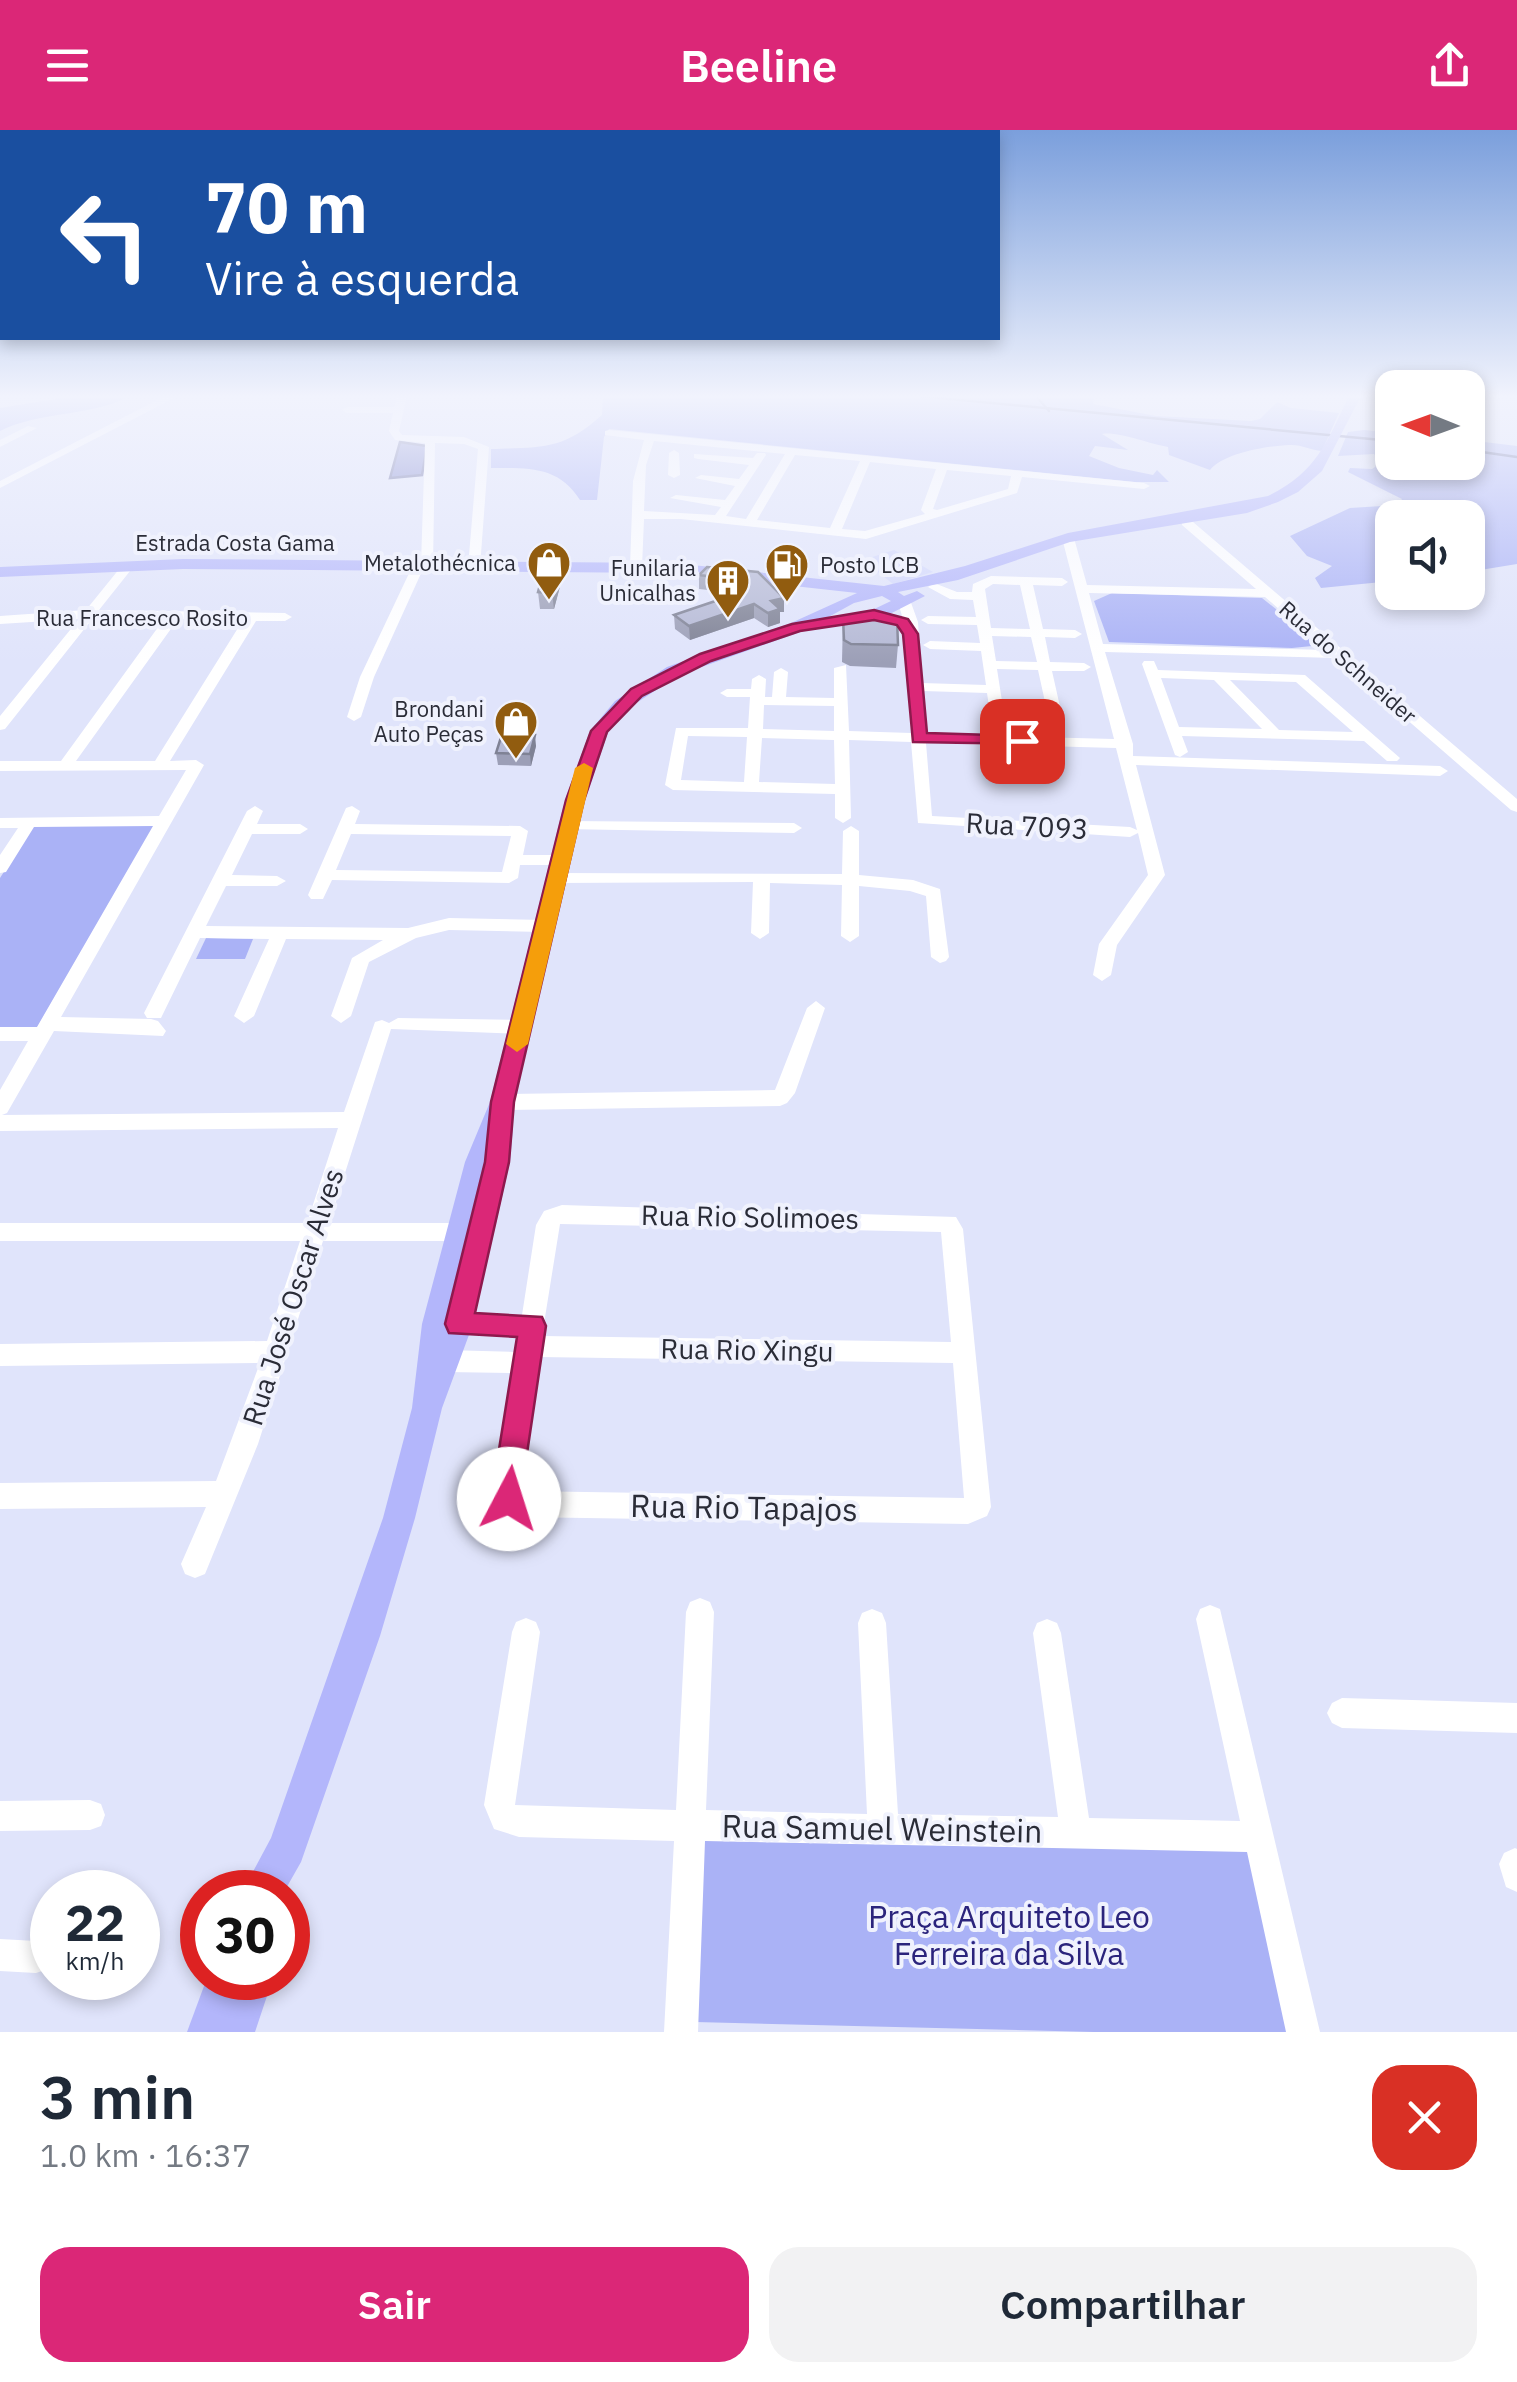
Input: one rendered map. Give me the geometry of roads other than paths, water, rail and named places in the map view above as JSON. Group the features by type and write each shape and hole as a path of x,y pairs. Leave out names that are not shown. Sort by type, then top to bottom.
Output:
{"main road":[{"path":"274,1870 286,1848 362,1636 400,1518 427,1408 436,1324 497,1162 502,1102 569,826 599,731 621,704 673,672 797,627 848,600 964,571 1068,538 1260,504 1302,485"},
{"name":"Estrada Costa Gama","path":"0,572 128,566 636,567 725,571 877,590"},
{"path":"797,627 874,615 964,571"},
{"name":"Estrada Costa Gama","path":"828,586 846,594 845,606 850,612 874,615"},
{"path":"877,590 896,594 905,603"},
{"path":"427,1408 458,1324 470,1232"},
{"path":"282,1870 286,1848"},
{"path":"208,2032 220,2000"},
{"path":"234,2032 245,2000"}],"street":[{"path":"354,717 367,677 422,566 427,485"},
{"path":"474,567 481,485"},
{"path":"636,567 640,485"},
{"path":"718,520 741,485"},
{"path":"749,524 772,485"},
{"path":"834,533 855,485"},
{"path":"935,514 928,510 937,485"},
{"path":"640,515 866,535 1013,491 1014,485"},
{"path":"1131,485 1144,486"},
{"path":"676,499 728,504"},
{"name":"Rua do Schneider","path":"1183,520 1517,808"},
{"path":"1068,538 1157,875 1108,944 1102,975"},
{"path":"0,726 128,566"},
{"path":"999,727 978,586 991,580 1062,582"},
{"path":"1026,581 1058,728"},
{"path":"934,587 956,596 979,596"},
{"path":"1082,589 1268,593"},
{"path":"905,603 919,738"},
{"name":"Rua Francesco Rosito","path":"0,620 88,614 285,617"},
{"path":"65,766 174,615"},
{"path":"874,615 902,622 911,634"},
{"path":"160,765 252,616"},
{"path":"928,620 985,633 1075,634"},
{"path":"930,646 985,633"},
{"path":"1098,648 1338,654"},
{"path":"1269,652 1281,677"},
{"path":"1146,655 1166,712 1172,712 1181,732 1180,752"},
{"path":"990,665 1084,667"},
{"path":"841,668 842,789 850,878 850,936"},
{"path":"780,701 781,672"},
{"path":"1153,674 1300,678 1392,758"},
{"path":"1218,676 1275,734"},
{"path":"916,687 993,690"},
{"path":"727,692 759,691 780,701 842,702"},
{"path":"752,787 759,691"},
{"path":"936,726 1099,730"},
{"path":"842,789 673,785 681,731 919,738 1440,771"},
{"path":"1181,732 1368,737"},
{"name":"Rua 7093","path":"919,738 924,820 1130,832"},
{"path":"0,766 196,765 0,1108"},
{"path":"0,1034 151,1026 255,811"},
{"path":"317,896 352,811"},
{"path":"0,823 163,822"},
{"path":"0,868 29,823"},
{"path":"569,826 794,828"},
{"path":"246,829 300,829"},
{"path":"326,875 509,878 520,831 344,829"},
{"path":"513,860 558,869 850,878 930,889 934,893 940,957"},
{"path":"760,933 762,878"},
{"path":"220,880 277,881"},
{"path":"341,1016 362,958 410,934 449,924 544,926"},
{"path":"194,932 410,934"},
{"path":"244,1016 280,933"},
{"path":"502,1102 780,1098 816,1008"},
{"name":"Rua José Oscar Alves","path":"195,1564 225,1494 276,1352 350,1120 390,1026 522,1028"},
{"path":"0,1123 350,1120"},
{"name":"Rua Rio Solimoes","path":"530,1345 547,1225 552,1217 642,1215 948,1223 952,1230 964,1353"},
{"path":"0,1232 470,1232"},
{"path":"458,1324 530,1345"},
{"path":"446,1362 530,1345"},
{"name":"Rua Rio Xingu","path":"530,1345 964,1353"},
{"name":"Rua Rio Tapajos","path":"530,1345 509,1499 540,1504 968,1512 978,1507 964,1353"},
{"path":"0,1355 276,1352"},
{"path":"0,1496 225,1494"},
{"path":"682,2032 700,1612"},
{"path":"1210,1619 1303,2032"},
{"path":"872,1623 883,1829"},
{"name":"Rua Samuel Weinstein","path":"526,1632 500,1805 505,1818 518,1822 1260,1837"},
{"path":"1047,1633 1076,1833"},
{"path":"1342,1713 1517,1718"},
{"path":"0,1816 90,1815"},
{"path":"0,1955 30,1956"}],"place":[{"name":"Metalothécnica","path":"549,601"},
{"name":"Posto LCB","path":"787,603"},
{"name":"Funilaria Unicalhas","path":"728,619"},
{"name":"Brondani Auto Peças","path":"516,760"}],"park label":[{"name":"Praça Arquiteto Leo Ferreira da Silva","path":"1009,1936"}]}
